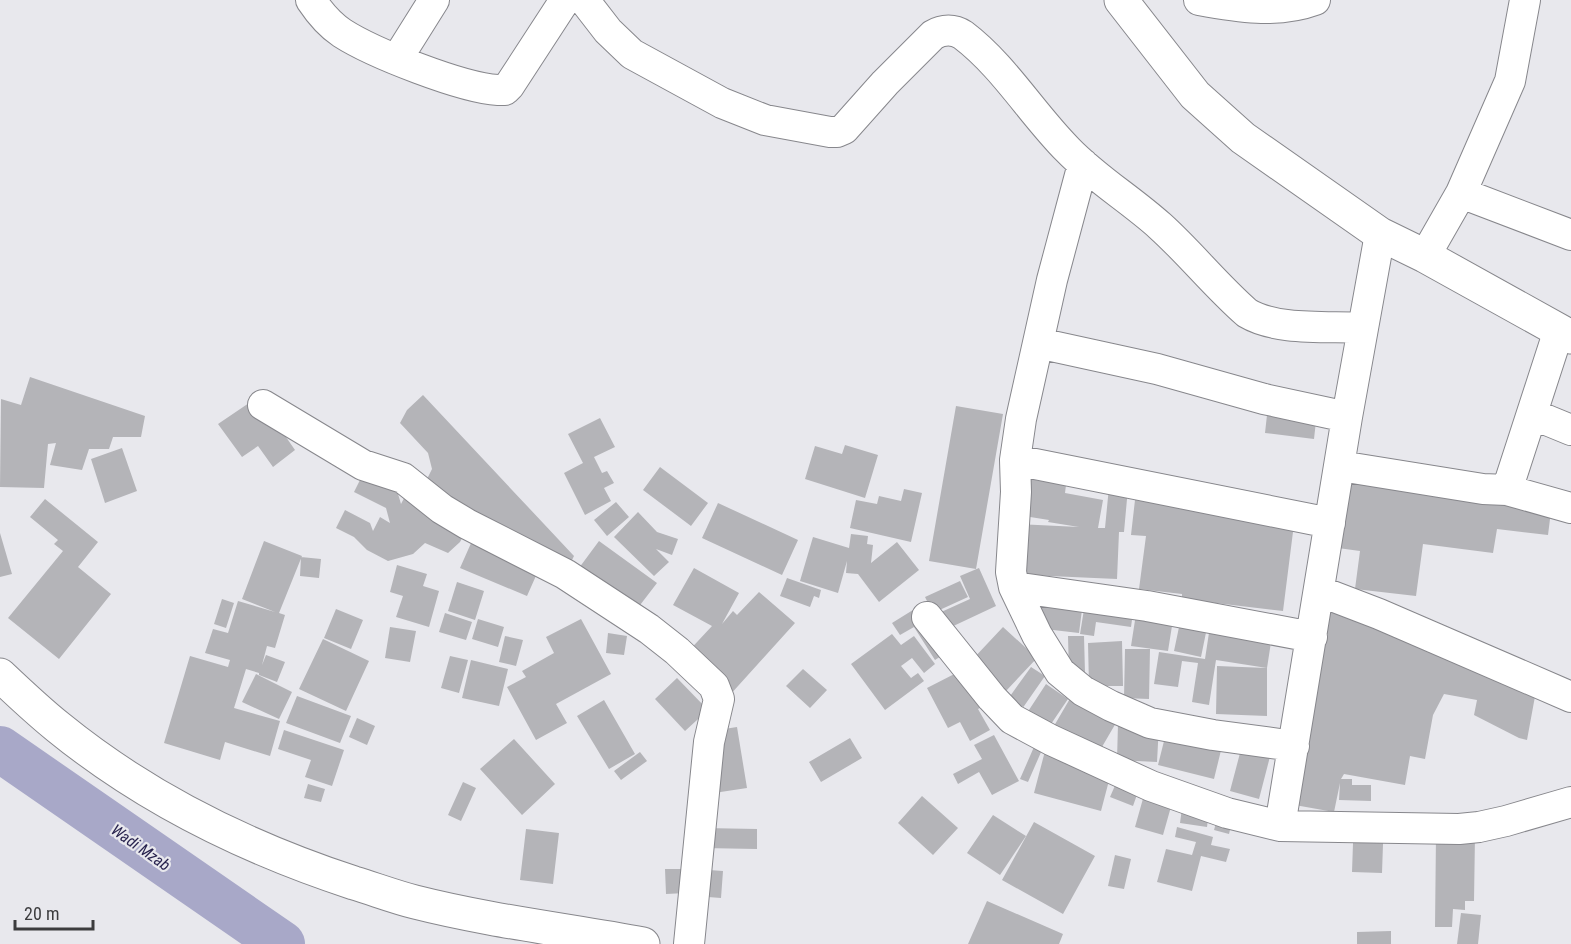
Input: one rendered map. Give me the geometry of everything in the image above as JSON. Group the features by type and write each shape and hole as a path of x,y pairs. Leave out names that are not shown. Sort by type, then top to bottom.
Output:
{"street":[{"path":"311,0 326,20 342,33 397,59 455,80 490,89 505,90 510,86 565,0"},
{"path":"397,59 434,0"},
{"path":"584,0 603,25 632,54 722,103 765,120 830,132 844,129 885,83 933,35 952,30 962,34 987,58 1068,150 1111,189 1153,220 1186,249 1236,304 1257,319 1276,324 1363,328"},
{"path":"1121,0 1203,102 1243,138 1380,234 1425,256 1565,333 1532,414 1507,490"},
{"path":"1216,2 1249,8 1286,8 1315,0"},
{"path":"1425,256 1461,193 1510,81 1525,0"},
{"path":"1083,164 1038,343 1015,460 1016,492 1011,572 1014,587 1037,635 1060,672 1083,691 1150,723 1213,735 1294,746"},
{"path":"1461,193 1571,236"},
{"path":"1280,826 1347,417 1380,234"},
{"path":"1038,343 1157,369 1254,396 1347,417"},
{"path":"263,405 363,465 403,478 442,509 565,574 649,629 677,651 714,686 719,699 709,742 689,944"},
{"path":"1532,414 1571,430"},
{"path":"1015,460 1330,524"},
{"path":"1340,466 1483,489 1507,490 1571,508"},
{"path":"1014,587 1148,606 1312,637"},
{"path":"1319,591 1379,614 1571,697"},
{"path":"927,617 992,698 1012,719 1051,740 1151,786 1227,813 1280,826 1469,828 1506,821 1571,801"},
{"path":"0,675 58,727 156,796 234,837 308,868 413,902 518,924 643,944"}],"building":[{"path":"30,377 145,416 141,437 113,437 109,449 89,449 82,470 50,465 56,443 48,444 44,488 0,487 1,399 21,405"},
{"path":"423,395 574,556 568,568 558,570 528,538 453,502 467,529 460,542 448,553 425,543 413,554 388,561 367,550 354,537 336,528 345,510 370,523 373,531 380,517 390,523 386,508 354,492 368,464 393,477 401,504 411,485 426,481 432,469 428,453 400,423 407,410"},
{"path":"258,397 295,450 273,467 258,446 242,457 218,424"},
{"path":"1269,397 1318,403 1314,439 1265,433"},
{"path":"956,406 1003,414 976,569 929,561"},
{"path":"600,418 615,447 594,457 602,473 607,471 614,483 604,488 611,501 585,515 564,473 583,463 568,434"},
{"path":"845,445 878,455 865,498 805,479 815,446 842,454"},
{"path":"122,448 137,491 105,503 91,459"},
{"path":"660,467 708,503 691,526 643,490"},
{"path":"1333,471 1553,495 1548,535 1497,529 1493,553 1423,544 1416,596 1355,589 1360,551 1323,546"},
{"path":"1012,476 1066,485 1065,493 1103,500 1098,528 1105,528 1109,487 1128,488 1124,532 1119,532 1117,579 1002,574 1017,524 1079,527 1005,513"},
{"path":"904,489 922,493 911,542 850,528 856,500 877,504 879,496 901,501"},
{"path":"45,499 98,542 78,567 111,594 59,659 8,618 63,551 54,544 58,540 30,517"},
{"path":"1135,500 1295,516 1283,611 1182,599 1182,594 1139,589 1146,536 1131,535"},
{"path":"616,502 629,517 607,536 594,520"},
{"path":"718,503 798,540 782,575 702,538"},
{"path":"638,512 657,532 678,539 672,555 656,549 669,562 654,576 614,537"},
{"path":"0,533 12,574 0,577"},
{"path":"851,534 868,536 867,544 873,545 871,563 897,542 919,570 879,602 858,574 846,573 847,561 838,593 800,581 813,537 849,548"},
{"path":"264,541 302,556 279,613 285,615 275,648 267,646 262,665 266,655 285,662 277,682 246,669 234,708 280,721 270,756 225,742 220,760 164,743 190,656 228,667 230,660 205,653 213,629 228,633 238,601 275,612 242,599"},
{"path":"472,541 539,569 527,596 460,568"},
{"path":"599,541 657,583 637,609 579,568"},
{"path":"301,557 321,559 319,578 300,576"},
{"path":"397,565 427,574 423,586 439,591 429,627 396,617 403,596 390,592"},
{"path":"694,568 739,593 722,624 733,611 737,615 759,592 795,623 729,696 684,656 712,626 673,605"},
{"path":"979,568 996,606 947,629 939,613 970,599 960,576"},
{"path":"787,578 821,590 819,598 814,596 810,607 780,596"},
{"path":"960,581 968,597 933,613 925,597"},
{"path":"1042,581 1085,586 1079,633 1036,628"},
{"path":"457,582 484,591 475,620 448,611"},
{"path":"1312,583 1538,680 1527,740 1474,715 1477,700 1444,694 1433,715 1425,759 1410,756 1405,785 1344,774 1341,779 1352,779 1352,785 1371,785 1371,801 1339,800 1340,783 1334,812 1278,802"},
{"path":"1087,591 1135,598 1131,627 1096,622 1094,636 1080,634"},
{"path":"222,599 234,603 226,628 214,624"},
{"path":"1138,601 1175,607 1168,651 1131,646"},
{"path":"921,605 949,651 935,660 914,627 900,635 892,623"},
{"path":"1183,608 1210,613 1201,657 1174,651"},
{"path":"336,609 363,620 351,649 324,638"},
{"path":"445,613 472,622 466,640 439,632"},
{"path":"1212,613 1274,623 1267,668 1216,660 1209,705 1192,702 1198,663 1182,661 1178,687 1154,684 1159,652 1205,659"},
{"path":"478,619 504,627 498,647 472,639"},
{"path":"581,619 611,674 556,704 567,723 536,740 507,687 526,677 522,671 554,653 546,637"},
{"path":"390,627 416,631 410,662 385,658"},
{"path":"1003,627 1037,658 1006,691 972,660"},
{"path":"608,633 627,636 624,655 606,653"},
{"path":"892,634 901,645 914,636 935,664 924,673 912,658 901,666 911,678 918,673 924,681 885,710 851,664"},
{"path":"505,636 523,640 516,666 499,662"},
{"path":"1068,636 1084,636 1085,673 1069,674"},
{"path":"323,639 369,661 346,711 299,689"},
{"path":"1122,641 1123,686 1089,686 1088,643"},
{"path":"1125,649 1150,649 1149,699 1124,698"},
{"path":"450,656 468,660 459,693 441,688"},
{"path":"471,660 508,669 499,706 462,698"},
{"path":"1217,666 1267,668 1267,716 1216,714"},
{"path":"968,667 987,704 978,709 990,730 970,741 960,722 948,728 927,688"},
{"path":"1031,667 1045,676 1022,709 1008,699"},
{"path":"803,669 827,690 810,708 786,686"},
{"path":"256,674 292,692 279,719 242,702"},
{"path":"677,678 708,710 685,731 655,699"},
{"path":"1046,684 1068,699 1049,727 1027,713"},
{"path":"1075,690 1120,716 1099,752 1054,726"},
{"path":"297,696 351,716 340,743 286,723"},
{"path":"604,700 635,754 609,769 577,716"},
{"path":"357,718 375,726 367,745 349,737"},
{"path":"1118,724 1159,725 1157,762 1117,760"},
{"path":"1168,725 1224,738 1214,779 1158,765"},
{"path":"737,727 747,788 714,793 705,732"},
{"path":"284,730 344,750 332,786 305,777 311,760 278,749"},
{"path":"994,735 1019,781 992,795 979,772 958,784 953,774 982,759 974,745"},
{"path":"850,738 862,758 821,782 809,762"},
{"path":"1244,738 1273,745 1259,799 1230,791"},
{"path":"514,739 555,784 522,815 480,769"},
{"path":"1037,740 1045,743 1028,782 1020,779"},
{"path":"1045,751 1112,769 1101,811 1034,793"},
{"path":"640,752 647,761 621,780 614,771"},
{"path":"1117,781 1139,789 1133,806 1110,797"},
{"path":"463,782 476,788 461,821 448,815"},
{"path":"308,784 325,789 321,802 304,798"},
{"path":"1146,788 1174,796 1163,835 1135,827"},
{"path":"922,796 958,828 933,855 898,823"},
{"path":"1183,801 1210,804 1207,827 1180,823"},
{"path":"1220,809 1234,813 1229,834 1214,830"},
{"path":"993,815 1026,836 1000,875 967,853"},
{"path":"1354,815 1384,815 1382,873 1352,872"},
{"path":"1034,822 1095,856 1063,914 1002,880"},
{"path":"1177,827 1213,837 1211,845 1230,849 1226,862 1201,856 1192,891 1157,882 1166,849 1192,855 1196,842 1175,837"},
{"path":"704,828 757,829 757,849 703,848"},
{"path":"526,829 559,833 553,884 520,880"},
{"path":"1436,835 1475,835 1474,901 1465,901 1465,910 1453,909 1452,927 1435,927"},
{"path":"1115,855 1131,859 1124,889 1108,886"},
{"path":"665,869 685,869 686,893 666,894"},
{"path":"709,870 723,871 721,898 708,897"},
{"path":"987,901 1063,934 1059,944 968,944"},
{"path":"1461,913 1481,915 1478,944 1457,944"},
{"path":"1391,931 1391,944 1357,944 1357,932"}],"waterway":[{"name":"Wadi Mzab","path":"0,749 282,944"}]}
